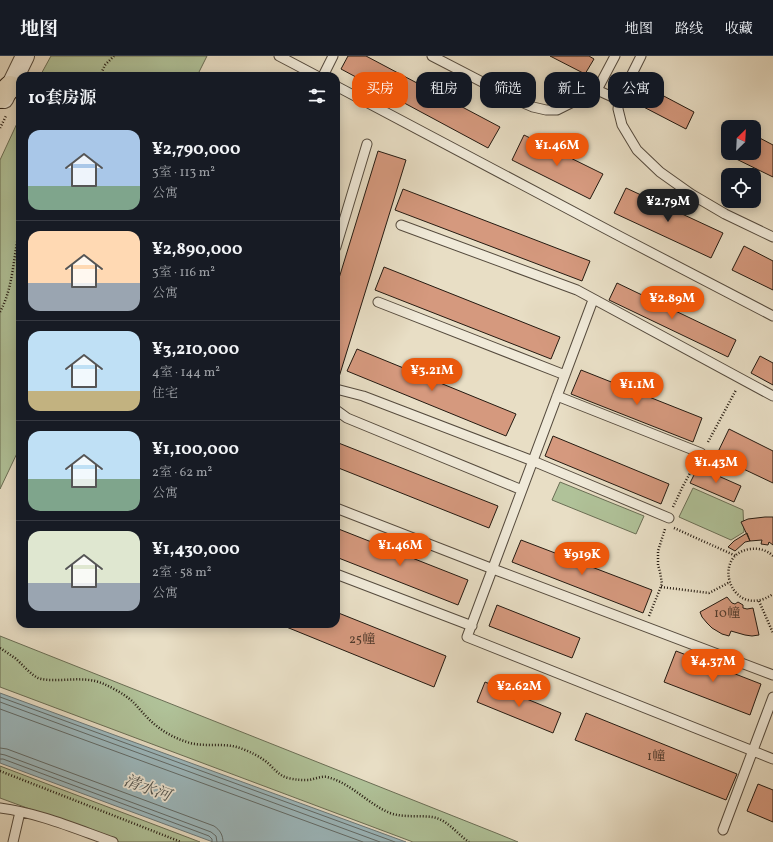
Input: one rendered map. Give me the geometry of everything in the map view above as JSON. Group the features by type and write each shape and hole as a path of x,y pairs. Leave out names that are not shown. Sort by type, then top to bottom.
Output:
{"street":[{"path":"16,72 25,56"},
{"path":"0,107 5,92 16,72"}],"lane":[{"path":"279,56 309,72"},
{"path":"326,72 333,56"},
{"path":"432,56 533,107 546,110 557,110 561,108"},
{"path":"600,84 615,56"},
{"path":"633,72 641,56"},
{"path":"340,88 773,316"},
{"path":"618,108 622,125 637,150 660,172 725,214 773,237"},
{"path":"340,234 367,144"},
{"path":"401,225 576,290 773,396"},
{"path":"593,300 467,637 773,758"},
{"path":"378,302 565,375"},
{"path":"340,390 363,396 533,461 668,521"},
{"path":"557,396 701,453"},
{"path":"340,413 347,418 522,490"},
{"path":"340,510 773,675"},
{"path":"340,576 472,626"},
{"path":"723,830 773,697"},
{"path":"0,808 54,821 113,842"},
{"path":"13,842 20,812"}],"path":[{"path":"102,72 105,65 114,56"},
{"path":"0,312 4,306 9,291 16,243"},
{"path":"644,626 662,584 658,565 658,551 668,521 683,486 742,379"},
{"path":"668,521 736,556"},
{"path":"773,556 764,550 756,548 746,550 738,554 732,560 728,577 731,586 742,598 759,601 773,594"},
{"path":"661,587 709,593 730,582"},
{"path":"759,601 773,633"},
{"path":"0,648 15,658 36,677 45,680 95,680 115,689 131,700 153,723 180,740 201,745 225,745 238,747 253,753 277,773 286,777 300,780 327,777 343,784 382,810 400,816 433,817 440,820 450,826 460,836 469,842"},
{"path":"0,771 181,842"}],"green space":[{"path":"51,56 207,56 199,72 42,72"},
{"path":"16,126 16,455 0,489 0,160"},
{"path":"560,482 644,516 636,534 552,500"},
{"path":"693,488 743,510 744,532 731,540 679,517"},
{"path":"0,636 518,842 413,842 0,687"},
{"path":"0,766 200,842 119,842 0,798"}],"water":[{"name":"清水河","path":"0,693 406,842 213,842 0,763"}],"building":[{"path":"348,56 366,56 396,72 352,72 352,75 341,69"},
{"path":"550,56 589,56 594,59 586,72 581,72"},
{"path":"408,78 416,82 416,108 464,108 500,127 488,148 408,105"},
{"path":"664,96 694,112 686,129 646,108 664,108"},
{"path":"524,135 603,174 590,199 512,160"},
{"path":"761,139 773,145 773,177 761,171 761,168 755,168 738,160 761,160"},
{"path":"378,151 406,160 340,374 340,275"},
{"path":"626,188 723,233 711,258 614,213"},
{"path":"403,189 590,261 582,281 395,210"},
{"path":"744,246 773,261 773,290 732,270"},
{"path":"384,267 560,337 551,359 375,290"},
{"path":"617,283 736,340 728,357 609,300"},
{"path":"357,349 516,414 506,436 347,371"},
{"path":"760,356 773,363 773,385 751,373"},
{"path":"581,370 702,418 693,442 571,394"},
{"path":"729,429 773,451 773,483 716,456"},
{"path":"553,436 669,484 661,504 545,456"},
{"path":"340,444 498,506 489,528 340,469"},
{"path":"698,467 741,486 734,502 690,483"},
{"path":"773,517 773,545 769,542 768,545 761,544 762,540 750,541 741,522 748,519"},
{"path":"340,530 468,580 458,605 340,559"},
{"path":"747,533 750,541 745,542 735,551 728,547 734,541"},
{"path":"521,540 652,590 643,613 512,562"},
{"path":"727,597 732,603 735,604 738,602 743,605 743,608 753,608 759,635 745,635 731,631 729,636 722,634 707,623 700,612"},
{"path":"497,605 580,638 572,658 489,626"},
{"path":"340,614 446,656 434,687 289,628 340,628"},
{"path":"676,651 761,684 750,715 664,682"},
{"path":"485,682 561,713 553,733 477,702"},
{"path":"586,713 737,774 726,800 575,740"},
{"path":"758,784 773,790 773,822 747,811"}]}
